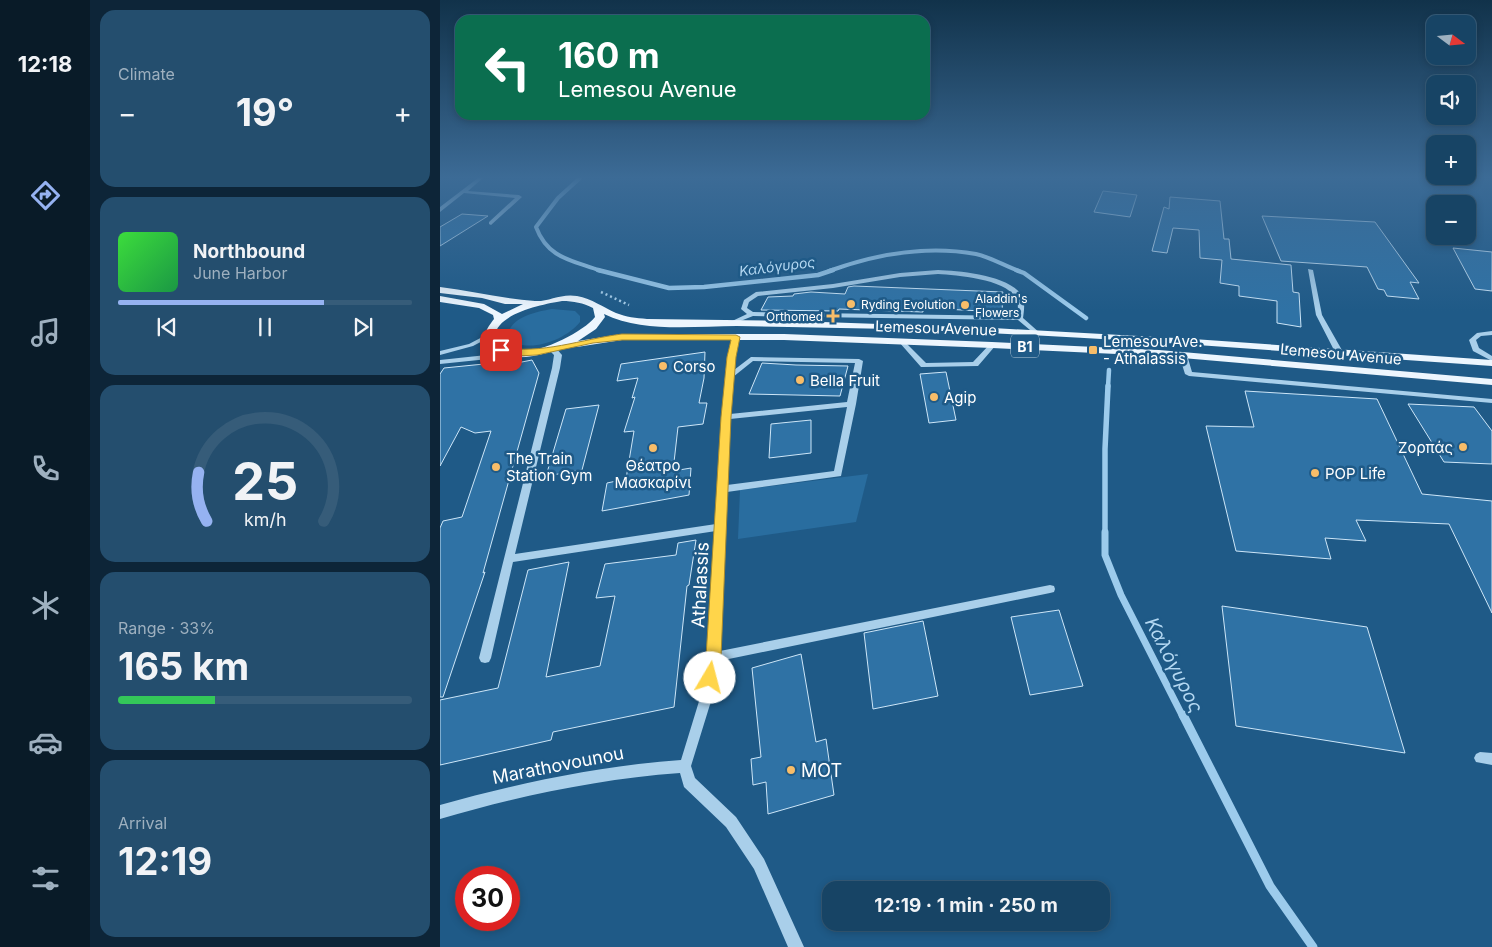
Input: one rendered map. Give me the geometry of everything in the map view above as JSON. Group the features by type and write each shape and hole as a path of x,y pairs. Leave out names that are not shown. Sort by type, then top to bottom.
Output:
{"main road":[{"name":"B1","path":"440,290 515,302 547,300 579,299 591,302 598,308 600,317 593,328 579,339 556,348 517,353 495,347 491,344 490,335 499,321 520,308 547,300"},
{"path":"440,299 489,308 498,314 499,321"},
{"name":"Lemesou Avenue","path":"598,308 617,316 642,321 792,323 1153,338 1492,361"},
{"name":"Lemesou Avenue","path":"556,348 622,337 736,337 992,345 1183,355 1492,382"}],"street":[{"path":"1310,270 1319,314 1339,352"},
{"path":"752,314 744,310 746,301 756,294 841,285 909,273 932,271 964,273 1003,284 1019,296 1022,306 1020,318"},
{"path":"731,323 752,314 1020,318 1038,334"},
{"path":"1492,333 1479,334 1472,340 1476,349 1492,361"},
{"path":"440,353 471,345 490,335"},
{"name":"Athalassis","path":"686,766 706,698 714,657 726,417 729,377 736,337"},
{"path":"901,342 924,365 975,364 992,345"},
{"path":"485,658 556,368 558,355 556,348"},
{"path":"440,362 517,353"},
{"path":"722,489 838,474 859,361 751,359 729,377"},
{"path":"726,417 852,404"},
{"path":"509,559 720,527"},
{"path":"714,657 1050,589"},
{"path":"686,766 690,782 731,822 760,864 796,947"},
{"name":"Marathovounou","path":"440,812 509,791 593,774 686,766"}],"lane":[{"path":"1183,355 1189,374 1492,401"}],"shaded area":[{"path":"552,309 575,311 580,316 580,322 565,335 545,343 524,345 515,343 507,337 509,330 518,320 531,314"},
{"path":"868,474 856,522 738,539 740,490"}],"building":[{"path":"448,222 478,222 440,246 440,227"},
{"path":"1160,222 1222,222 1224,239 1229,239 1231,259 1291,265 1293,292 1299,293 1301,327 1277,323 1277,301 1239,296 1239,286 1220,283 1222,260 1200,258 1199,230 1173,228 1167,253 1152,251"},
{"path":"1265,222 1375,222 1419,283 1410,282 1419,299 1387,296 1384,290 1378,289 1367,267 1281,261"},
{"path":"1453,248 1492,252 1492,291 1475,289"},
{"path":"848,287 1003,292 1002,312 923,308 923,312 839,309 838,311 761,310 768,297 793,296 794,294 811,292 845,294"},
{"path":"705,352 704,378 699,403 707,403 703,424 678,427 673,471 691,468 689,495 602,511 607,483 626,479 634,431 624,432 635,397 632,398 638,378 617,381 621,364"},
{"path":"532,360 539,373 483,573 485,572 443,697 440,697 440,528 443,521 462,517 491,431 475,433 461,427 440,466 440,374 444,368 494,363 491,368"},
{"name":"Bella Fruit","path":"762,363 848,366 840,396 749,394"},
{"name":"Agip","path":"946,372 956,420 929,423 920,374"},
{"name":"POP Life","path":"1245,391 1377,399 1422,494 1492,501 1492,613 1449,524 1356,520 1366,541 1325,538 1331,559 1236,551 1206,426 1254,427"},
{"name":"Ζορπάς","path":"1408,404 1474,407 1492,431 1492,464 1444,462"},
{"path":"599,405 582,470 546,476 566,409"},
{"path":"811,420 811,453 769,458 771,424"},
{"path":"696,540 689,585 687,586 674,707 553,732 551,740 440,765 440,700 498,688 528,570 569,562 546,677 600,666 615,596 596,598 605,564 676,555 678,543"},
{"path":"1222,606 1367,627 1405,753 1236,726"},
{"path":"1059,610 1083,686 1030,695 1011,617"},
{"path":"923,621 938,696 873,709 864,633"},
{"path":"801,654 816,742 826,739 834,795 768,814 766,782 753,785 751,759 761,757 752,668"}],"waterway":[{"name":"Καλόγυρος","path":"540,222 536,227 541,238 554,252 571,261 598,270"},
{"name":"Καλόγυρος","path":"829,271 883,256 939,250 976,254 1019,271"},
{"name":"Καλόγυρος","path":"598,270 669,288 704,287 818,275 833,270"},
{"name":"Καλόγυρος","path":"1016,270 1024,273 1086,318"},
{"name":"Καλόγυρος","path":"1108,387 1109,370"},
{"name":"Καλόγυρος","path":"1108,386 1105,449 1105,555 1121,595 1183,717"},
{"name":"Καλόγυρος","path":"1183,715 1270,886 1313,947"}],"place":[{"name":"Ryding Evolution","path":"851,304"},
{"name":"Aladdin's Flowers","path":"965,305"},
{"name":"Orthomed","path":"833,316"},
{"name":"Lemesou Ave. - Athalassis","path":"1093,350"},
{"name":"Corso","path":"663,366"},
{"name":"Bella Fruit","path":"800,380"},
{"name":"Agip","path":"934,397"},
{"name":"Ζορπάς","path":"1463,447"},
{"name":"Θέατρο Μασκαρίνι","path":"653,448"},
{"name":"The Train Station Gym","path":"496,467"},
{"name":"POP Life","path":"1315,473"},
{"name":"MOT","path":"791,770"}],"route":[{"path":"501,350 517,353 537,352 593,340 622,337 736,337 731,357 726,417 714,657 710,678"}]}
